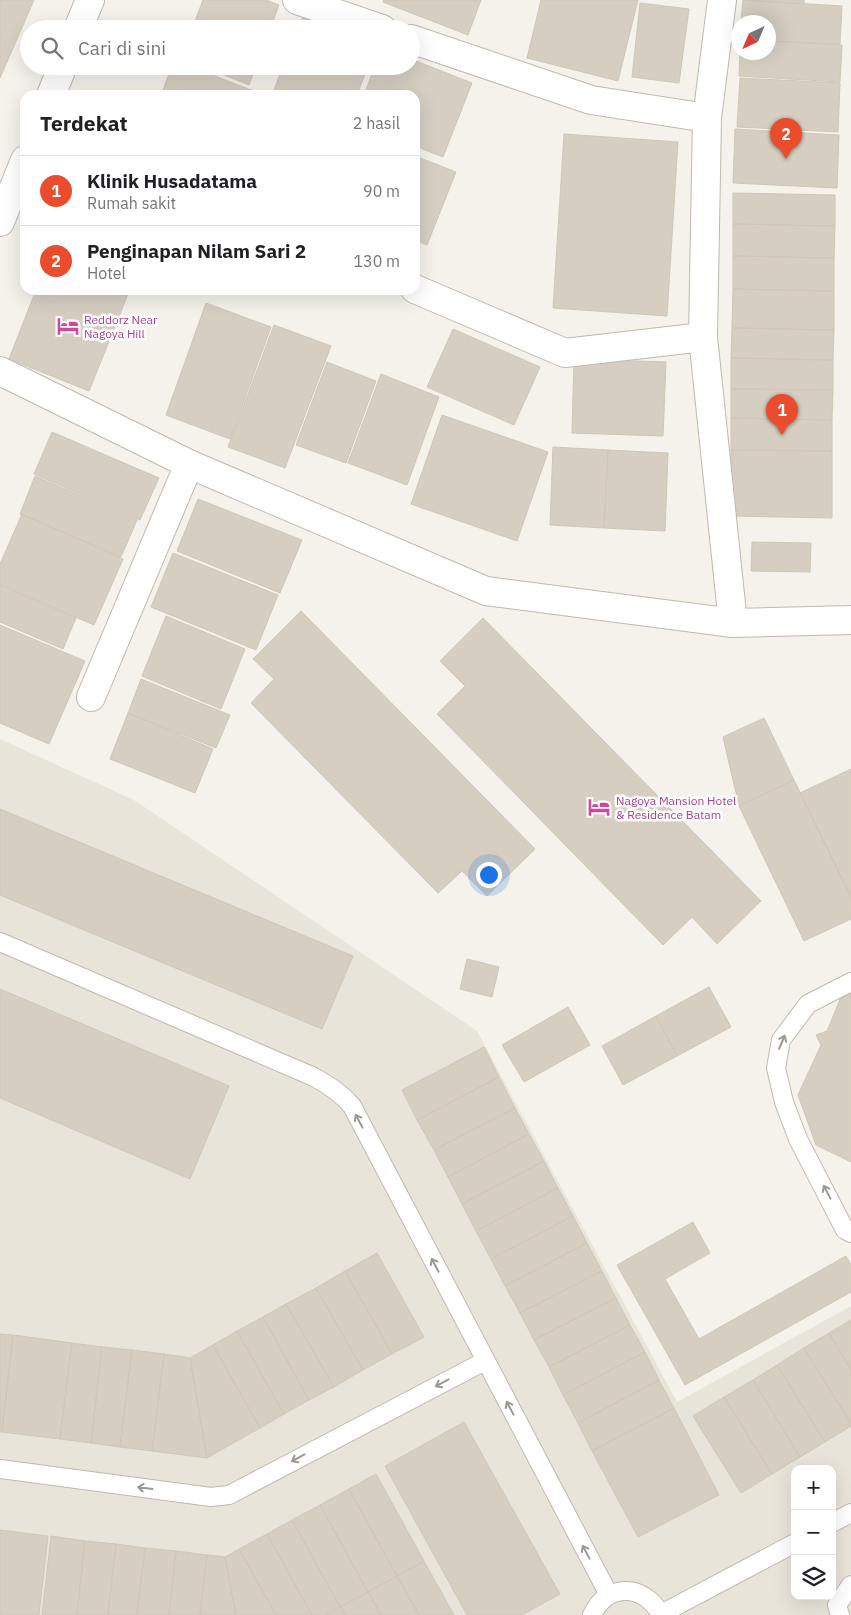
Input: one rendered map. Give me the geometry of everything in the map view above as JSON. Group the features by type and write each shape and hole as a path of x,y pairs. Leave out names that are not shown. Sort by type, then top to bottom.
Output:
{"street":[{"path":"82,20 90,0"},
{"path":"298,0 356,20"},
{"path":"722,0 707,118 703,337 733,623"},
{"path":"420,41 591,100 707,118"},
{"path":"53,90 59,75"},
{"path":"0,222 20,172"},
{"path":"420,291 565,353 703,337"},
{"path":"0,371 189,464 486,591 733,623 851,620"},
{"path":"92,697 189,464"}],"lane":[{"path":"0,942 307,1074 342,1095 352,1106 609,1595"},
{"path":"851,982 808,1004 781,1040 776,1068 784,1102 798,1140 845,1230 851,1233"},
{"path":"0,1469 212,1497 229,1494 485,1361"},
{"path":"836,1521 851,1513"},
{"path":"592,1615 599,1603 609,1595 620,1591 633,1591 645,1595 654,1603 661,1614 791,1545"},
{"path":"840,1615 837,1605 851,1585"}],"shaded area":[{"path":"0,739 134,800 477,1031 677,1402 851,1306 851,1615 0,1615"}],"building":[{"path":"0,0 34,0 25,20 20,20 20,32 0,78"},
{"path":"203,0 266,0 279,5 273,20 195,20"},
{"path":"384,0 481,0 468,35 383,2"},
{"path":"541,0 638,0 618,81 527,58"},
{"path":"743,0 804,0 804,4"},
{"path":"743,0 842,6 840,44 776,41 776,15 742,15"},
{"path":"640,3 689,9 679,83 632,77"},
{"path":"304,14 320,20 302,20"},
{"path":"776,41 842,45 840,82 739,76 740,60 776,60"},
{"path":"420,63 472,83 443,157 420,148 420,90 366,90 372,75 420,75"},
{"path":"169,75 212,75 251,90 163,90"},
{"path":"224,75 253,75 249,85"},
{"path":"280,75 365,75 359,90 274,90"},
{"path":"740,78 840,83 838,132 737,127"},
{"path":"735,129 839,135 837,188 733,183"},
{"path":"564,134 678,142 667,316 553,308"},
{"path":"420,158 456,172 427,245 420,242"},
{"path":"733,193 835,195 835,226 733,224"},
{"path":"733,224 835,226 834,258 733,256"},
{"path":"733,256 834,258 834,291 733,289"},
{"path":"733,289 834,291 834,330 732,328"},
{"name":"Reddorz Near Nagoya Hill","path":"34,295 128,295 89,391 9,359"},
{"path":"206,303 271,327 230,439 166,415"},
{"path":"274,325 331,346 285,468 228,447"},
{"path":"732,328 834,330 833,360 731,358"},
{"path":"453,329 540,367 514,425 427,387"},
{"path":"731,358 833,360 833,390 731,389"},
{"path":"574,359 666,362 663,436 572,433"},
{"path":"327,362 376,381 346,463 296,445"},
{"path":"381,374 439,397 407,485 348,463"},
{"path":"731,389 833,390 832,420 731,418"},
{"path":"442,415 548,452 517,541 411,504"},
{"path":"731,418 832,420 832,451 731,450"},
{"path":"52,432 159,478 140,520 34,474"},
{"path":"553,447 608,450 604,528 550,525"},
{"path":"608,450 668,453 665,531 604,528"},
{"path":"731,450 832,451 832,518 730,516"},
{"path":"35,476 137,520 121,557 20,514"},
{"path":"198,499 302,540 280,593 177,551"},
{"path":"22,514 123,559 94,625 0,584 0,564"},
{"path":"752,542 811,543 810,572 751,571"},
{"path":"173,553 278,595 256,650 151,607"},
{"path":"0,585 76,618 63,649 0,622"},
{"path":"301,611 535,849 487,896 462,871 438,893 251,703 274,679 253,659"},
{"path":"166,616 245,649 221,709 142,676"},
{"name":"Nagoya Mansion Hotel & Residence Batam","path":"483,618 761,901 717,944 692,917 663,945 437,714 465,686 440,661"},
{"path":"0,625 85,661 49,744 0,723"},
{"path":"141,679 230,715 216,748 128,713"},
{"path":"128,713 213,749 195,793 110,759"},
{"path":"764,718 794,780 739,806 723,737"},
{"path":"851,769 851,897 800,793"},
{"path":"794,780 851,897 851,919 804,941 739,806"},
{"path":"0,809 353,956 322,1029 0,895"},
{"path":"467,959 499,967 492,997 460,989"},
{"path":"851,983 851,1162 816,1145 798,1095 821,1045 816,1035 827,1031 846,985"},
{"path":"709,987 731,1027 677,1056 656,1016"},
{"path":"0,989 229,1086 190,1179 0,1098"},
{"path":"568,1007 590,1045 524,1082 502,1045"},
{"path":"656,1016 677,1056 623,1085 602,1046"},
{"path":"484,1047 499,1077 417,1120 402,1090"},
{"path":"499,1077 515,1108 434,1150 417,1120"},
{"path":"515,1108 529,1134 448,1177 434,1150"},
{"path":"529,1134 544,1161 462,1204 448,1177"},
{"path":"544,1161 558,1188 476,1231 462,1204"},
{"path":"558,1188 573,1216 491,1259 476,1231"},
{"path":"573,1216 587,1243 505,1286 491,1259"},
{"path":"693,1222 710,1253 665,1279 699,1339 846,1256 851,1265 851,1292 685,1385 617,1265"},
{"path":"587,1243 602,1271 520,1313 505,1286"},
{"path":"377,1253 424,1337 392,1354 345,1271"},
{"path":"345,1271 392,1354 363,1370 316,1288"},
{"path":"602,1271 616,1298 534,1340 520,1313"},
{"path":"316,1288 363,1370 334,1387 286,1304"},
{"path":"616,1298 630,1325 549,1367 534,1340"},
{"path":"286,1304 334,1387 309,1400 263,1317"},
{"path":"263,1317 309,1400 284,1414 237,1331"},
{"path":"851,1320 851,1370 829,1333"},
{"path":"630,1325 645,1352 563,1395 549,1367"},
{"path":"237,1331 284,1414 260,1428 213,1345"},
{"path":"829,1333 851,1370 851,1424 804,1348"},
{"path":"0,1334 13,1335 2,1432 0,1432"},
{"path":"13,1335 72,1343 60,1439 2,1432"},
{"path":"72,1343 102,1347 91,1443 60,1439"},
{"path":"213,1345 260,1428 207,1458 190,1358"},
{"path":"102,1347 132,1350 120,1447 91,1443"},
{"path":"804,1348 851,1424 851,1426 825,1442 777,1365"},
{"path":"132,1350 164,1354 152,1451 120,1447"},
{"path":"645,1352 659,1380 578,1423 563,1395"},
{"path":"164,1354 190,1358 207,1458 152,1451"},
{"path":"777,1365 825,1442 800,1457 753,1380"},
{"path":"659,1380 674,1408 592,1451 578,1423"},
{"path":"753,1380 800,1457 772,1474 724,1397"},
{"path":"724,1397 772,1474 741,1493 693,1416"},
{"path":"674,1408 719,1495 638,1537 592,1451"},
{"path":"464,1422 560,1594 522,1615 467,1615 385,1466"},
{"path":"376,1474 424,1561 397,1576 349,1489"},
{"path":"349,1489 397,1576 368,1592 320,1505"},
{"path":"320,1505 368,1592 340,1607 292,1520"},
{"path":"292,1520 340,1607 326,1615 312,1615 267,1534"},
{"path":"0,1530 48,1536 39,1615 0,1615"},
{"path":"267,1534 312,1615 276,1615 239,1549"},
{"path":"51,1536 85,1541 77,1615 42,1615"},
{"path":"85,1541 116,1544 108,1615 77,1615"},
{"path":"116,1544 145,1548 137,1615 108,1615"},
{"path":"145,1548 176,1551 169,1615 137,1615"},
{"path":"239,1549 276,1615 236,1615 225,1557"},
{"path":"176,1551 207,1555 200,1615 169,1615"},
{"path":"207,1555 225,1557 236,1615 200,1615"},
{"path":"424,1561 454,1615 419,1615 397,1576"},
{"path":"397,1576 419,1615 381,1615 368,1592"},
{"path":"368,1592 381,1615 345,1615 340,1607"},
{"path":"340,1607 345,1615 326,1615"}],"place":[{"name":"Penginapan Nilam Sari 2","path":"786,159"},
{"name":"Reddorz Near Nagoya Hill","path":"68,326"},
{"name":"Klinik Husadatama","path":"782,435"},
{"name":"Nagoya Mansion Hotel & Residence Batam","path":"599,807"}]}
